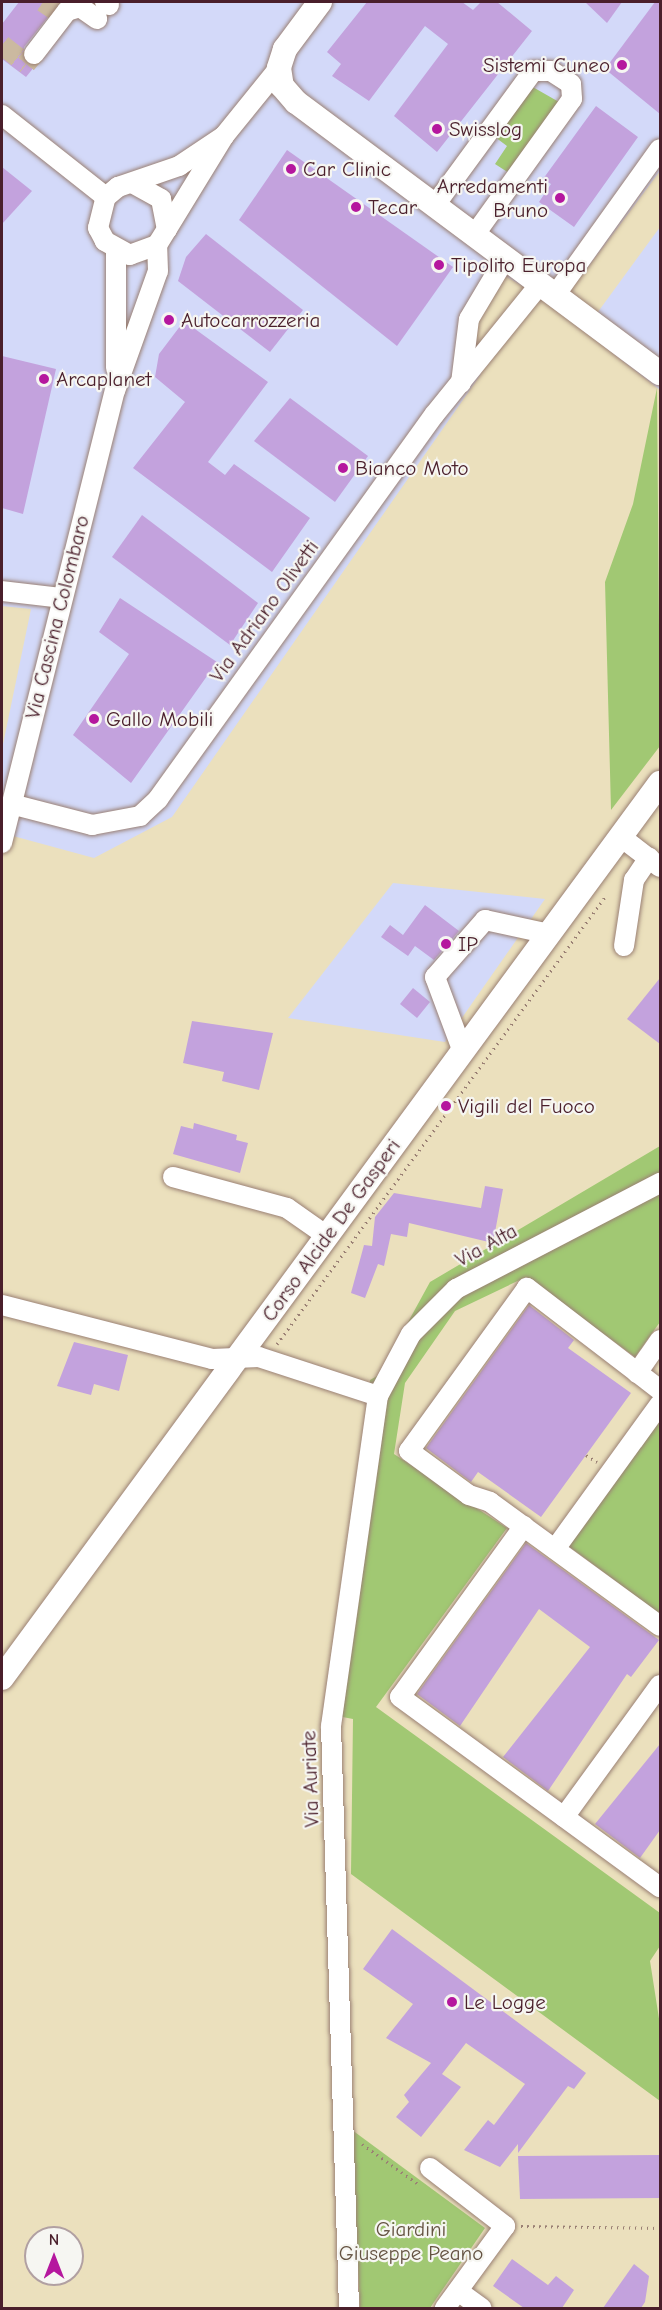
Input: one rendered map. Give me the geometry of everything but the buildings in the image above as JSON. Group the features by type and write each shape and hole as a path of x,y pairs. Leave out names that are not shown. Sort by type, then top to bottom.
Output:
{"main road":[{"path":"320,2 285,49 279,68 282,86 296,102 660,373"},
{"name":"Corso Alcide De Gasperi","path":"2,1678 660,783"}],"street":[{"path":"34,54 59,14 80,7 104,9"},
{"path":"106,196 98,228 116,251 130,255 162,237 224,136 279,68"},
{"path":"435,205 533,71 551,71 571,84 572,99 475,234"},
{"path":"2,115 106,196"},
{"path":"106,196 179,166 224,136"},
{"name":"Via Adriano Olivetti","path":"11,804 92,825 140,816 158,799 461,382 548,289 660,149"},
{"path":"134,184 161,199 162,237"},
{"name":"Via Cascina Colombaro","path":"2,843 115,391 158,271 162,237"},
{"name":"Via Cascina Colombaro","path":"115,391 116,251"},
{"name":"Via Adriano Olivetti","path":"461,382 469,319 506,257"},
{"path":"2,591 62,598"},
{"path":"621,837 654,862 634,880 624,946"},
{"path":"463,1052 435,977 485,920 550,934"},
{"path":"173,1177 287,1208 327,1236"},
{"name":"Via Alta","path":"378,1396 411,1334 456,1289 660,1184"},
{"path":"660,1390 528,1288 409,1451 524,1526 660,1626"},
{"path":"2,1305 212,1359 259,1357 378,1396"},
{"path":"637,1373 660,1340"},
{"name":"Via Auriate","path":"349,2308 331,1726 378,1396"},
{"path":"555,1549 660,1404"},
{"path":"524,1526 400,1697 660,1887"},
{"path":"564,1817 660,1685"},
{"path":"430,2168 505,2226 445,2308"},
{"path":"458,2291 481,2308"}],"path":[{"path":"275,1347 609,891"},
{"path":"505,2226 660,2228"}],"shaded area":[{"path":"2,2 660,2 660,171 583,274 540,297 504,275 478,315 469,364 481,374 172,817 94,858 2,833 2,749 31,609 2,606"},
{"path":"660,227 660,390 584,331"},
{"path":"393,883 545,899 445,1042 288,1018"}],"green space":[{"path":"531,86 559,102 509,173 495,164 507,146 495,137"},
{"path":"657,388 660,746 611,810 605,582 633,504"},
{"path":"660,1146 660,1322 635,1357 526,1277 455,1311 405,1383 394,1454 507,1528 376,1707 660,1913 660,1946 650,1961 660,2025 660,2101 351,1874 353,1719 327,1714 370,1380 379,1375 430,1282"},
{"path":"660,1417 660,1614 567,1545"},
{"name":"Giardini Giuseppe Peano","path":"352,2130 485,2228 430,2308 360,2308"}],"tunnel":[{"path":"43,2 56,11"},
{"path":"2,45 26,64 34,54"}],"place":[{"name":"Sistemi Cuneo","path":"622,65"},
{"name":"Swisslog","path":"437,129"},
{"name":"Car Clinic","path":"291,169"},
{"name":"Arredamenti Bruno","path":"560,198"},
{"name":"Tecar","path":"356,207"},
{"name":"Tipolito Europa","path":"439,265"},
{"name":"Autocarrozzeria","path":"169,320"},
{"name":"Arcaplanet","path":"44,379"},
{"name":"Bianco Moto","path":"343,468"},
{"name":"Gallo Mobili","path":"94,719"},
{"name":"IP","path":"446,944"},
{"name":"Vigili del Fuoco","path":"446,1106"},
{"name":"Le Logge","path":"452,2002"}]}
